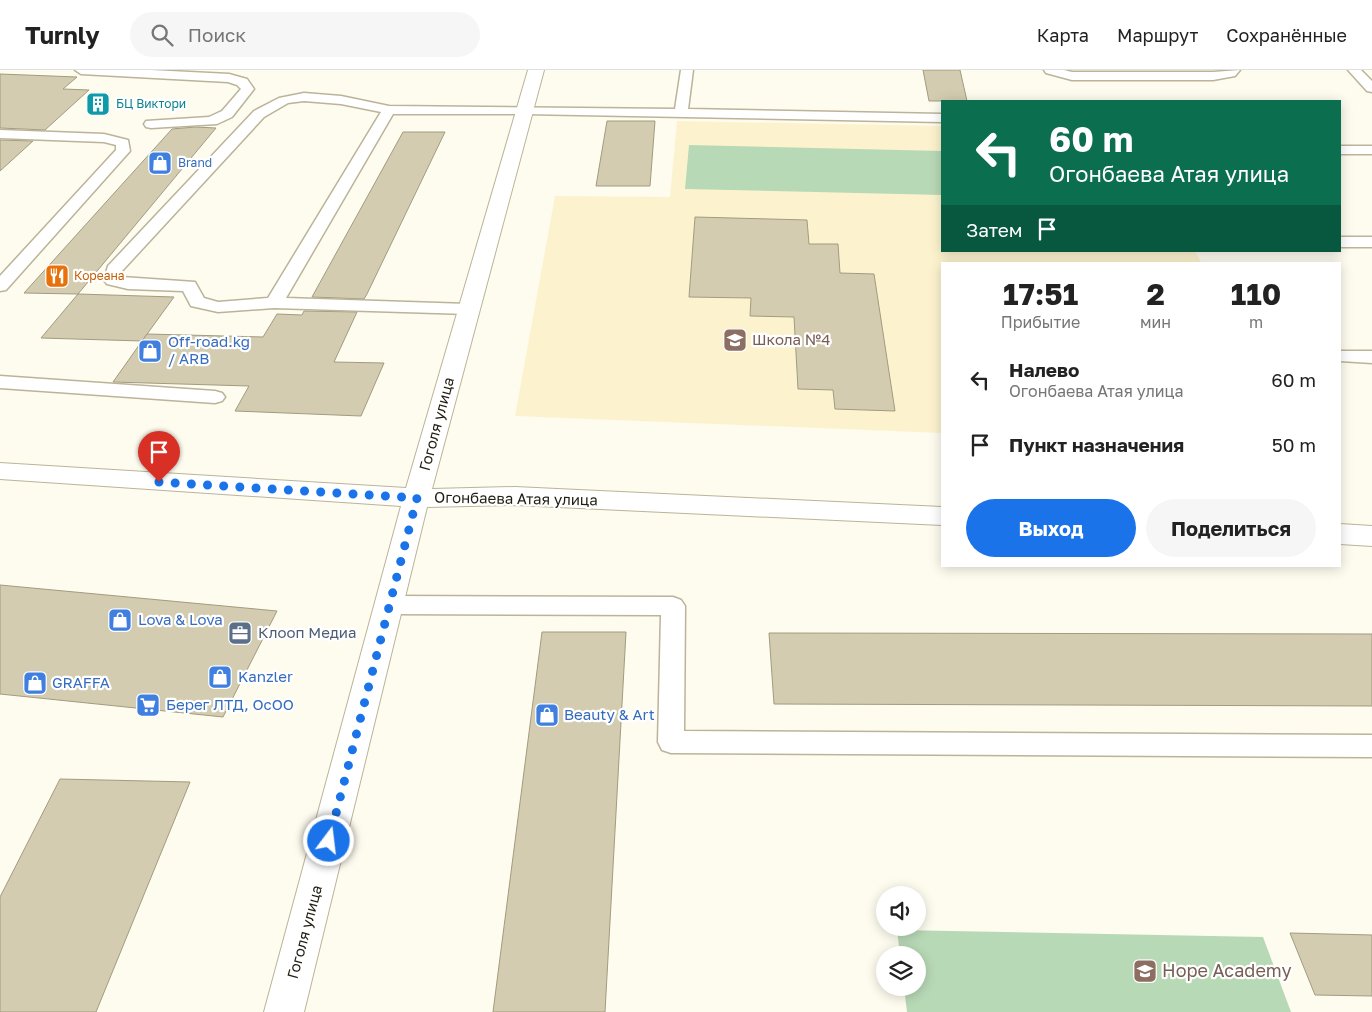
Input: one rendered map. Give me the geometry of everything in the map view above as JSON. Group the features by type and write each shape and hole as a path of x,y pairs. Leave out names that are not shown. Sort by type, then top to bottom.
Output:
{"street":[{"name":"Гоголя улица","path":"284,1012 429,448 536,70"},
{"name":"Огонбаева Атая улица","path":"0,471 417,498 515,496 941,516"},
{"path":"1341,534 1372,536"}],"lane":[{"path":"81,70 228,78 242,82 248,89 227,114 212,121 151,124"},
{"path":"681,113 686,70"},
{"path":"1050,70 1072,76 1213,76 1231,73 1234,70"},
{"path":"1354,70 1372,88"},
{"path":"468,309 274,303 218,307 196,302 189,286 128,284 113,280 114,270 258,114 274,104 294,98 334,99 389,110 525,110 941,118"},
{"path":"274,303 389,110"},
{"path":"0,134 104,138 123,143 123,151 0,286"},
{"path":"1341,150 1372,150"},
{"path":"1341,242 1372,242"},
{"path":"1342,356 1372,357"},
{"path":"0,382 215,397"},
{"path":"390,605 674,606 671,742 1372,746"}],"shaded area":[{"name":"Школа №4","path":"677,121 941,126 941,252 1196,252 1201,262 941,262 941,433 515,416 555,196 670,197"}],"green space":[{"path":"689,145 941,151 941,195 685,189"},
{"name":"Hope Academy","path":"926,931 1263,937 1291,1012 907,1012 905,996 926,996 926,946 899,946 898,936 926,936"}],"building":[{"path":"923,70 960,70 967,100 929,101"},
{"path":"0,74 77,77 63,89 89,90 45,130 0,128"},
{"path":"607,121 655,121 650,186 596,186"},
{"path":"216,128 78,294 24,293 172,129"},
{"path":"403,132 445,132 367,294 364,299 312,297"},
{"path":"0,140 33,141 0,171"},
{"path":"695,217 807,220 809,244 838,244 840,273 874,274 895,411 835,409 833,390 798,389 794,317 750,316 751,298 689,297"},
{"path":"78,294 174,297 142,341 41,338"},
{"path":"304,311 357,312 334,362 384,363 361,416 235,411 249,386 113,382 147,334 263,337 277,314 302,315"},
{"path":"0,585 277,611 223,717 0,694"},
{"path":"542,632 626,632 605,1012 493,1012"},
{"path":"769,633 1372,634 1372,706 774,704"},
{"path":"60,779 190,782 96,1012 0,1012 0,897"},
{"path":"1290,933 1372,935 1372,996 1315,995"}],"place":[{"name":"БЦ Виктори","path":"98,104"},
{"name":"Brand","path":"160,163"},
{"name":"Кореана","path":"57,276"},
{"name":"Школа №4","path":"735,340"},
{"name":"Off-road.kg / ARB","path":"150,351"},
{"name":"Lova & Lova","path":"120,620"},
{"name":"Клооп Медиа","path":"240,633"},
{"name":"Kanzler","path":"220,677"},
{"name":"GRAFFA","path":"35,683"},
{"name":"Берег ЛТД, ОсОО","path":"148,705"},
{"name":"Beauty & Art","path":"547,715"},
{"name":"Hope Academy","path":"1145,971"}],"route":[{"path":"159,482 417,498 329,841"}]}
